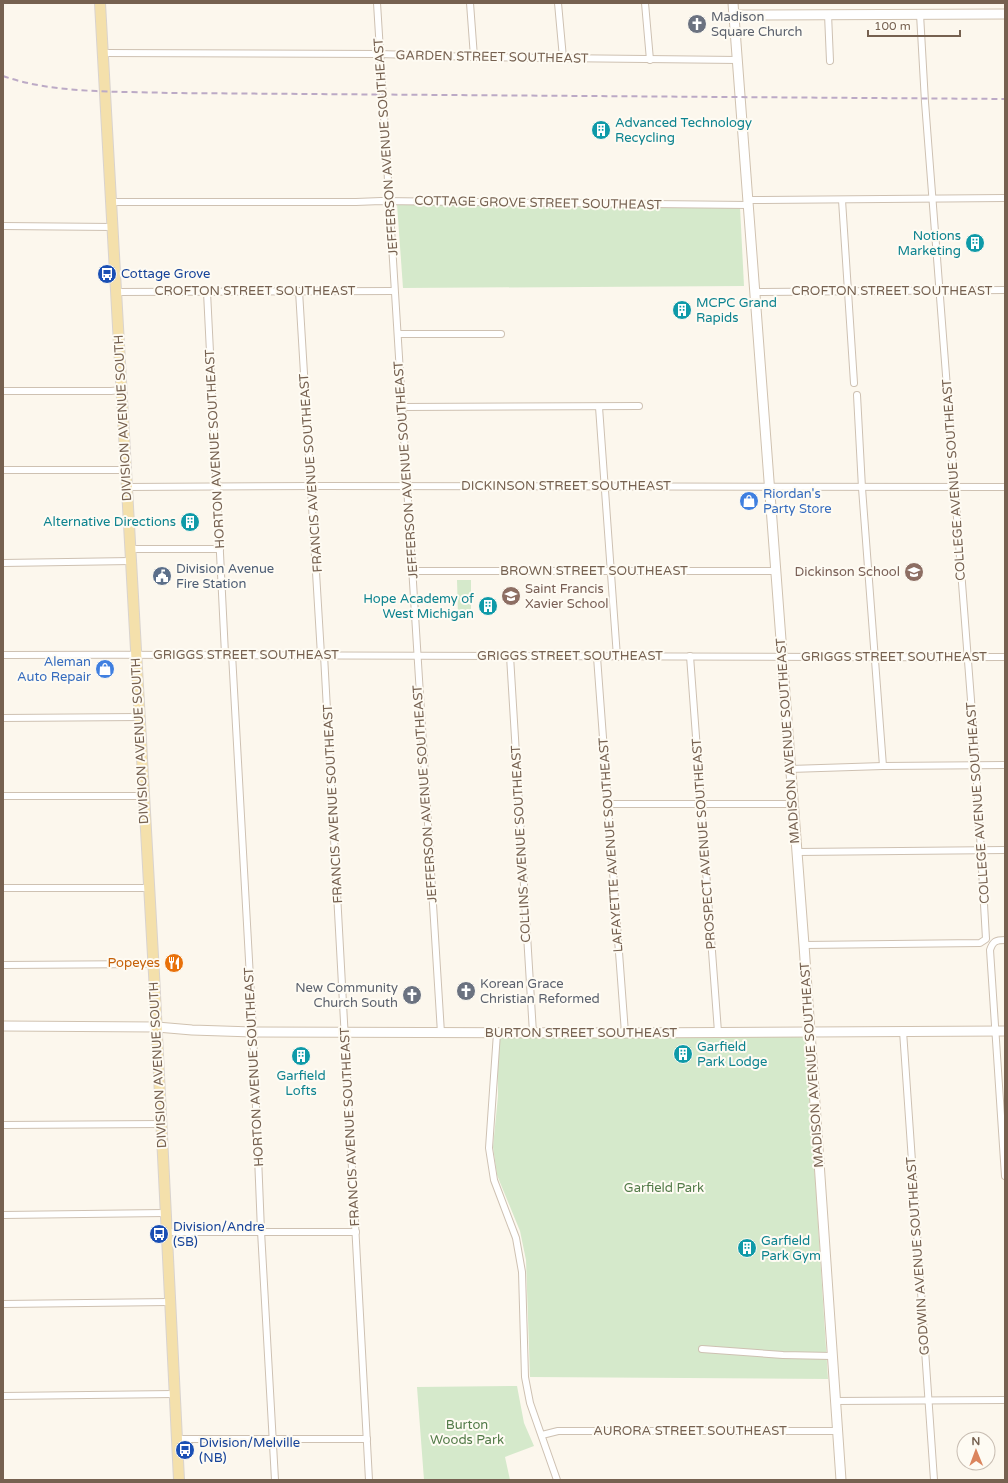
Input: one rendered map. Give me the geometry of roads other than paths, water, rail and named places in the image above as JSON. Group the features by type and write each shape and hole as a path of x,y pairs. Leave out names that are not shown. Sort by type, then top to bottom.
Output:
{"main road":[{"name":"DIVISION AVENUE SOUTH","path":"100,3 157,1027 169,1302 179,1480"}],"street":[{"name":"JEFFERSON AVENUE SOUTHEAST","path":"377,3 441,1033"},
{"path":"470,3 474,57"},
{"path":"558,3 562,58"},
{"path":"645,3 650,60"},
{"name":"MADISON AVENUE SOUTHEAST","path":"733,3 770,486 781,658 804,945 841,1480"},
{"path":"828,14 830,61"},
{"name":"COLLEGE AVENUE SOUTHEAST","path":"804,945 980,943 984,941 986,935 976,765 932,199 920,14"},
{"path":"735,15 1005,14"},
{"name":"GARDEN STREET SOUTHEAST","path":"103,53 380,54 650,60 738,60"},
{"name":"COTTAGE GROVE STREET SOUTHEAST","path":"111,202 749,202 1005,198"},
{"path":"842,200 854,383"},
{"path":"3,226 113,227"},
{"name":"CROFTON STREET SOUTHEAST","path":"755,292 1005,290"},
{"name":"FRANCIS AVENUE SOUTHEAST","path":"299,291 346,1032 369,1480"},
{"name":"CROFTON STREET SOUTHEAST","path":"116,292 394,291"},
{"name":"HORTON AVENUE SOUTHEAST","path":"207,292 225,654"},
{"path":"398,334 501,334"},
{"path":"3,391 111,392 121,390"},
{"path":"857,395 862,488 883,766"},
{"path":"600,406 617,657"},
{"path":"402,407 639,406"},
{"path":"3,470 126,470"},
{"name":"DICKINSON STREET SOUTHEAST","path":"126,486 1005,487"},
{"path":"130,549 220,550"},
{"path":"3,563 131,561"},
{"name":"BROWN STREET SOUTHEAST","path":"412,571 775,571"},
{"name":"HORTON AVENUE SOUTHEAST","path":"232,654 253,1032 261,1231 275,1480"},
{"name":"GRIGGS STREET SOUTHEAST","path":"3,655 232,654 598,657 690,656 781,658 1005,657"},
{"name":"COLLINS AVENUE SOUTHEAST","path":"510,656 533,1032"},
{"name":"PROSPECT AVENUE SOUTHEAST","path":"690,656 718,1032"},
{"name":"LAFAYETTE AVENUE SOUTHEAST","path":"598,657 625,1033"},
{"path":"3,718 139,717"},
{"path":"790,769 883,766 1005,765"},
{"path":"3,796 143,796"},
{"path":"608,804 793,804"},
{"path":"797,852 1005,850"},
{"path":"3,888 149,888"},
{"path":"1005,940 997,940 994,942 990,950 994,1031 1005,1176"},
{"path":"3,965 153,964"},
{"name":"BURTON STREET SOUTHEAST","path":"3,1026 157,1027 253,1032 441,1033 1005,1031"},
{"name":"GODWIN AVENUE SOUTHEAST","path":"903,1031 934,1480"},
{"path":"497,1033 489,1148 494,1180 516,1238 522,1282 525,1377 530,1403 557,1480"},
{"path":"3,1125 162,1124"},
{"path":"3,1215 165,1213"},
{"path":"166,1232 356,1232"},
{"path":"3,1304 169,1302"},
{"path":"702,1349 782,1355 832,1356"},
{"path":"3,1396 174,1394"},
{"path":"835,1401 1005,1400"},
{"name":"AURORA STREET SOUTHEAST","path":"542,1435 558,1431 838,1431"},
{"path":"177,1439 367,1439"}],"railway":[{"path":"3,76 23,82 64,89 170,93 1005,99"}],"place":[{"name":"Madison Square Church","path":"697,24"},
{"name":"Advanced Technology Recycling","path":"601,130"},
{"name":"Notions Marketing","path":"975,243"},
{"name":"Cottage Grove","path":"107,274"},
{"name":"MCPC Grand Rapids","path":"682,310"},
{"name":"Riordan's Party Store","path":"749,501"},
{"name":"Alternative Directions","path":"190,522"},
{"name":"Dickinson School","path":"914,572"},
{"name":"Division Avenue Fire Station","path":"162,576"},
{"name":"Saint Francis Xavier School","path":"511,596"},
{"name":"Hope Academy of West Michigan","path":"488,606"},
{"name":"Aleman Auto Repair","path":"105,669"},
{"name":"Popeyes","path":"174,963"},
{"name":"Korean Grace Christian Reformed","path":"466,991"},
{"name":"New Community Church South","path":"412,995"},
{"name":"Garfield Park Lodge","path":"683,1054"},
{"name":"Garfield Lofts","path":"301,1056"},
{"name":"Division/Andre (SB)","path":"159,1234"},
{"name":"Garfield Park Gym","path":"747,1248"},
{"name":"Division/Melville (NB)","path":"185,1450"}],"park label":[{"name":"Garfield Park","path":"664,1188"},
{"name":"Burton Woods Park","path":"467,1432"}]}
